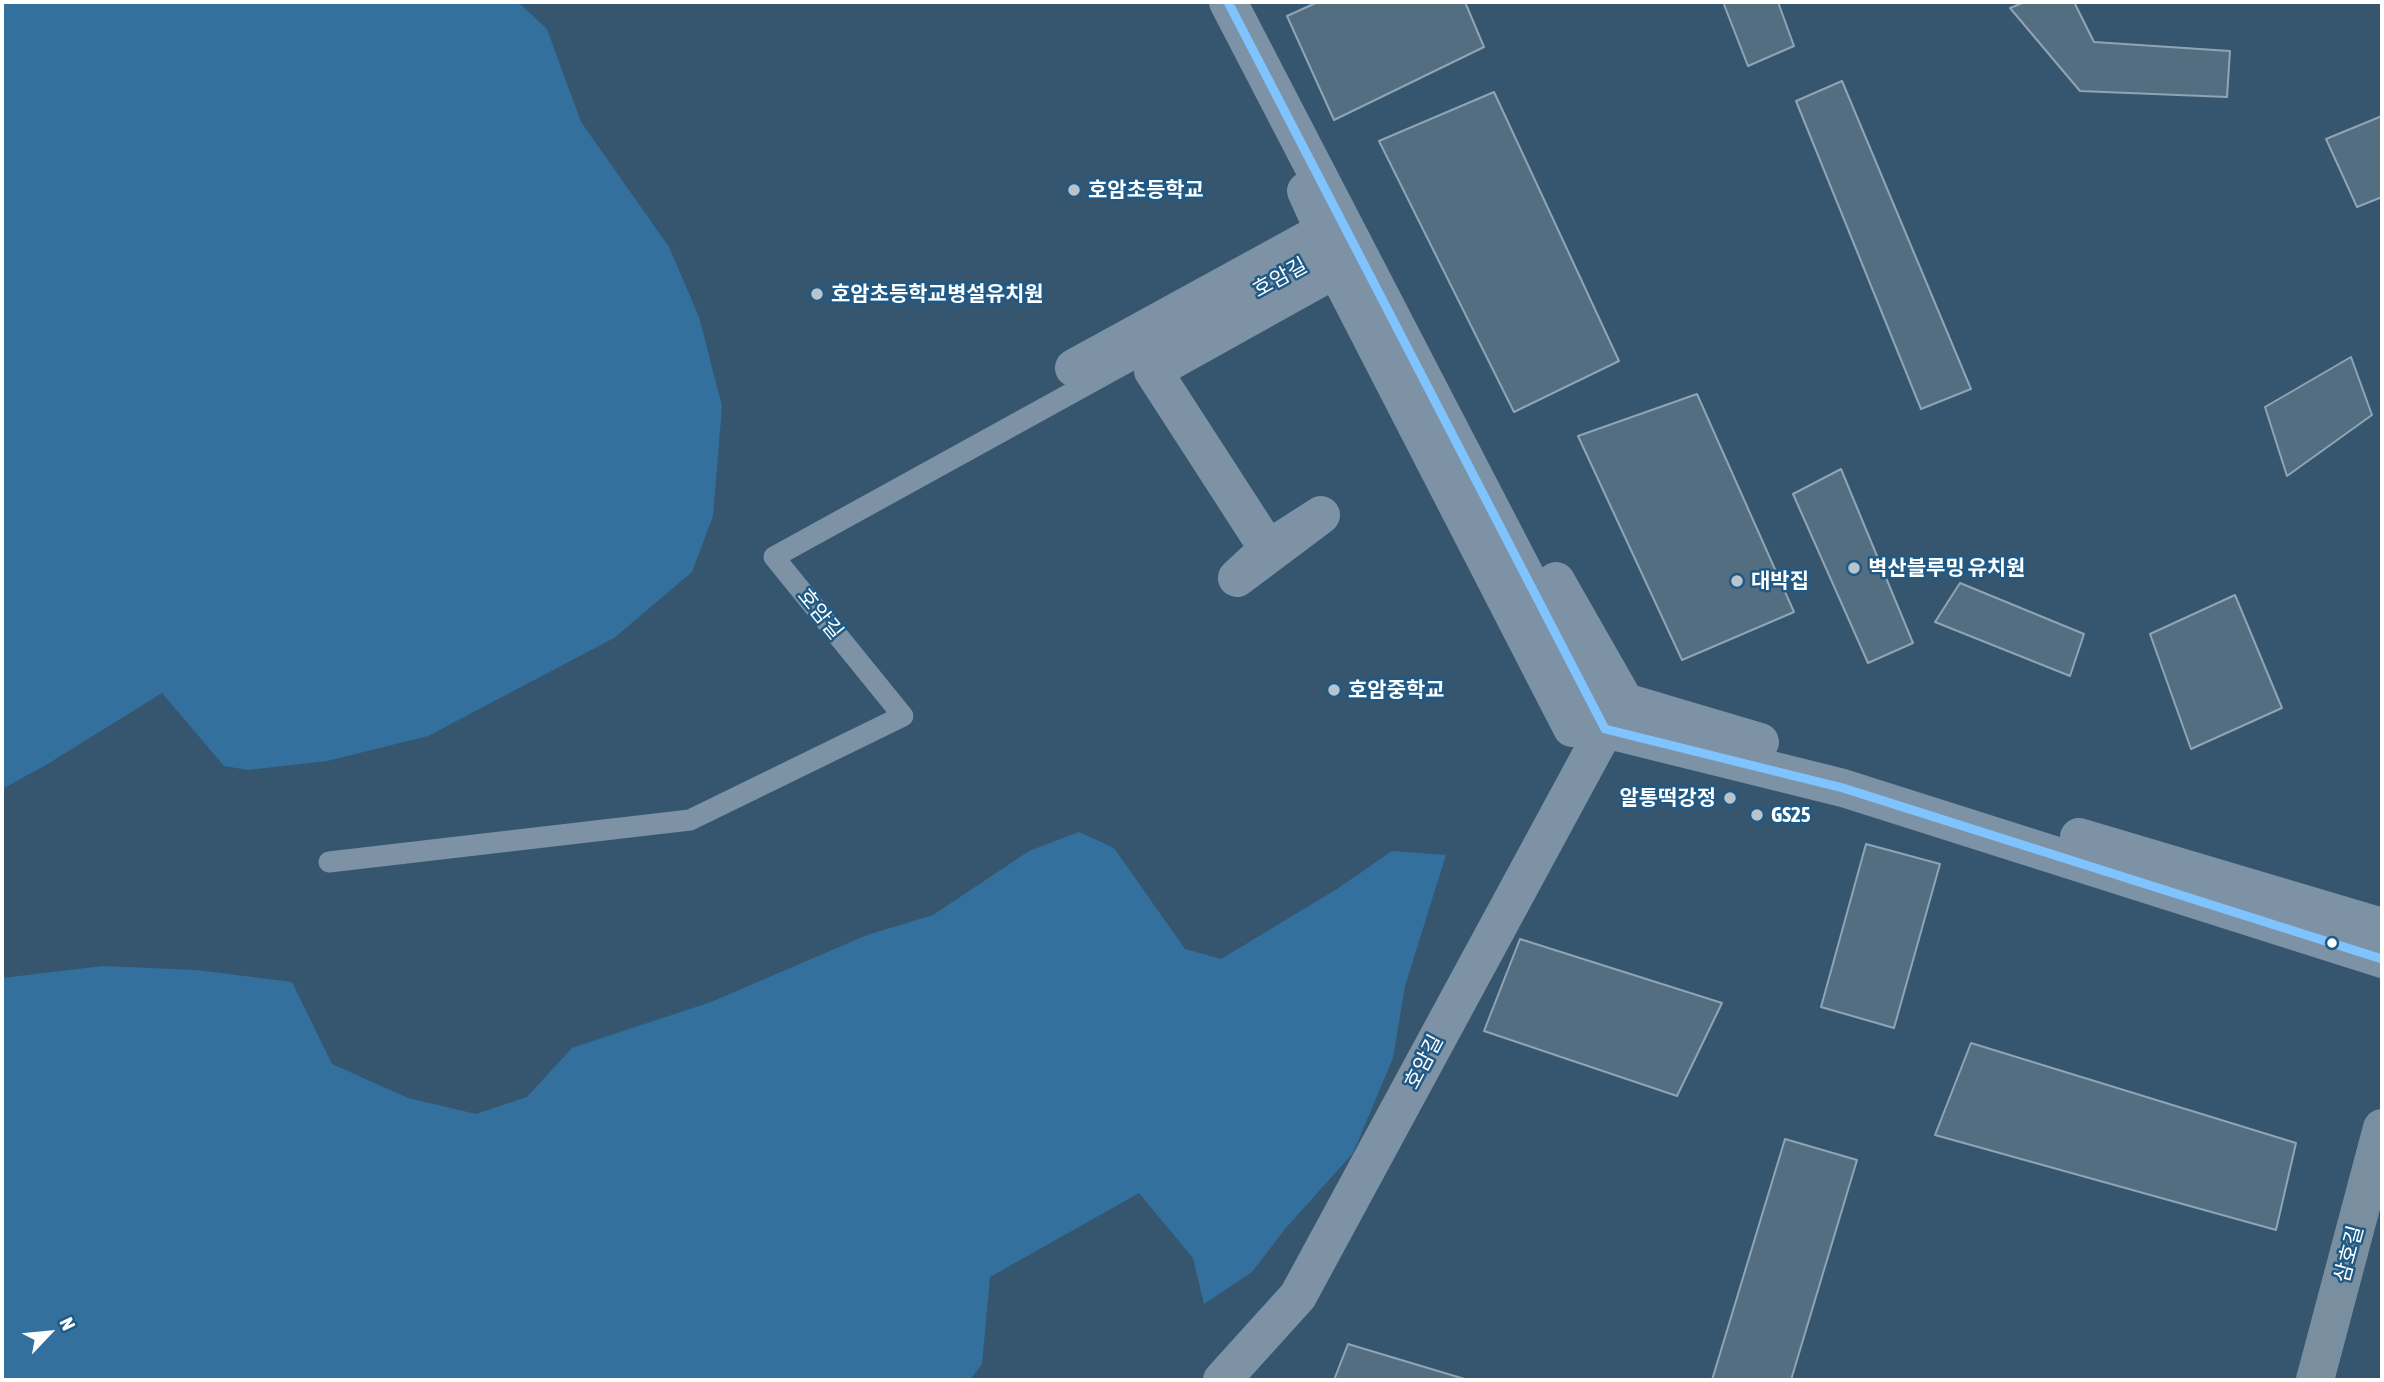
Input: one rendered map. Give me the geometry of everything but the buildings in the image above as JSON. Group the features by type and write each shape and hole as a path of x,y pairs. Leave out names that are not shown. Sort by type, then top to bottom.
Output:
{"street":[{"path":"1229,4 1351,239 1588,728"},
{"path":"1074,368 1324,231 1229,4"},
{"path":"1229,4 1625,702 2382,927"},
{"path":"1268,549 1153,371 1336,269 1588,728 1843,788 2382,959"},
{"name":"호암길","path":"1222,1380 1298,1296 1588,728"},
{"name":"삼호길","path":"2315,1380 2382,1128"}],"lane":[{"name":"호암길","path":"329,862 690,820 903,716 774,557 1351,239"}],"shaded area":[{"path":"2,2 518,2 547,29 581,122 669,247 699,317 722,406 713,516 692,572 614,638 428,736 327,761 248,770 224,766 162,693 2,789"},
{"path":"1079,832 1114,848 1185,949 1221,959 1337,889 1392,851 1446,855 1405,986 1393,1058 1353,1153 1285,1229 1252,1272 1204,1304 1193,1258 1139,1193 990,1277 982,1364 970,1380 2,1380 2,978 103,966 196,970 292,982 332,1064 408,1098 476,1114 527,1097 572,1048 711,1002 867,935 933,915 1029,851"}],"transit line":[{"path":"1228,2 1605,729 1843,788 2382,959"}],"place":[{"name":"호암초등학교","path":"1074,190"},
{"name":"호암초등학교병설유치원","path":"817,294"},
{"name":"벽산블루밍 유치원","path":"1854,568"},
{"name":"대박집","path":"1737,581"},
{"name":"호암중학교","path":"1334,690"},
{"name":"알통떡강정","path":"1730,798"},
{"name":"GS25","path":"1757,815"}]}
